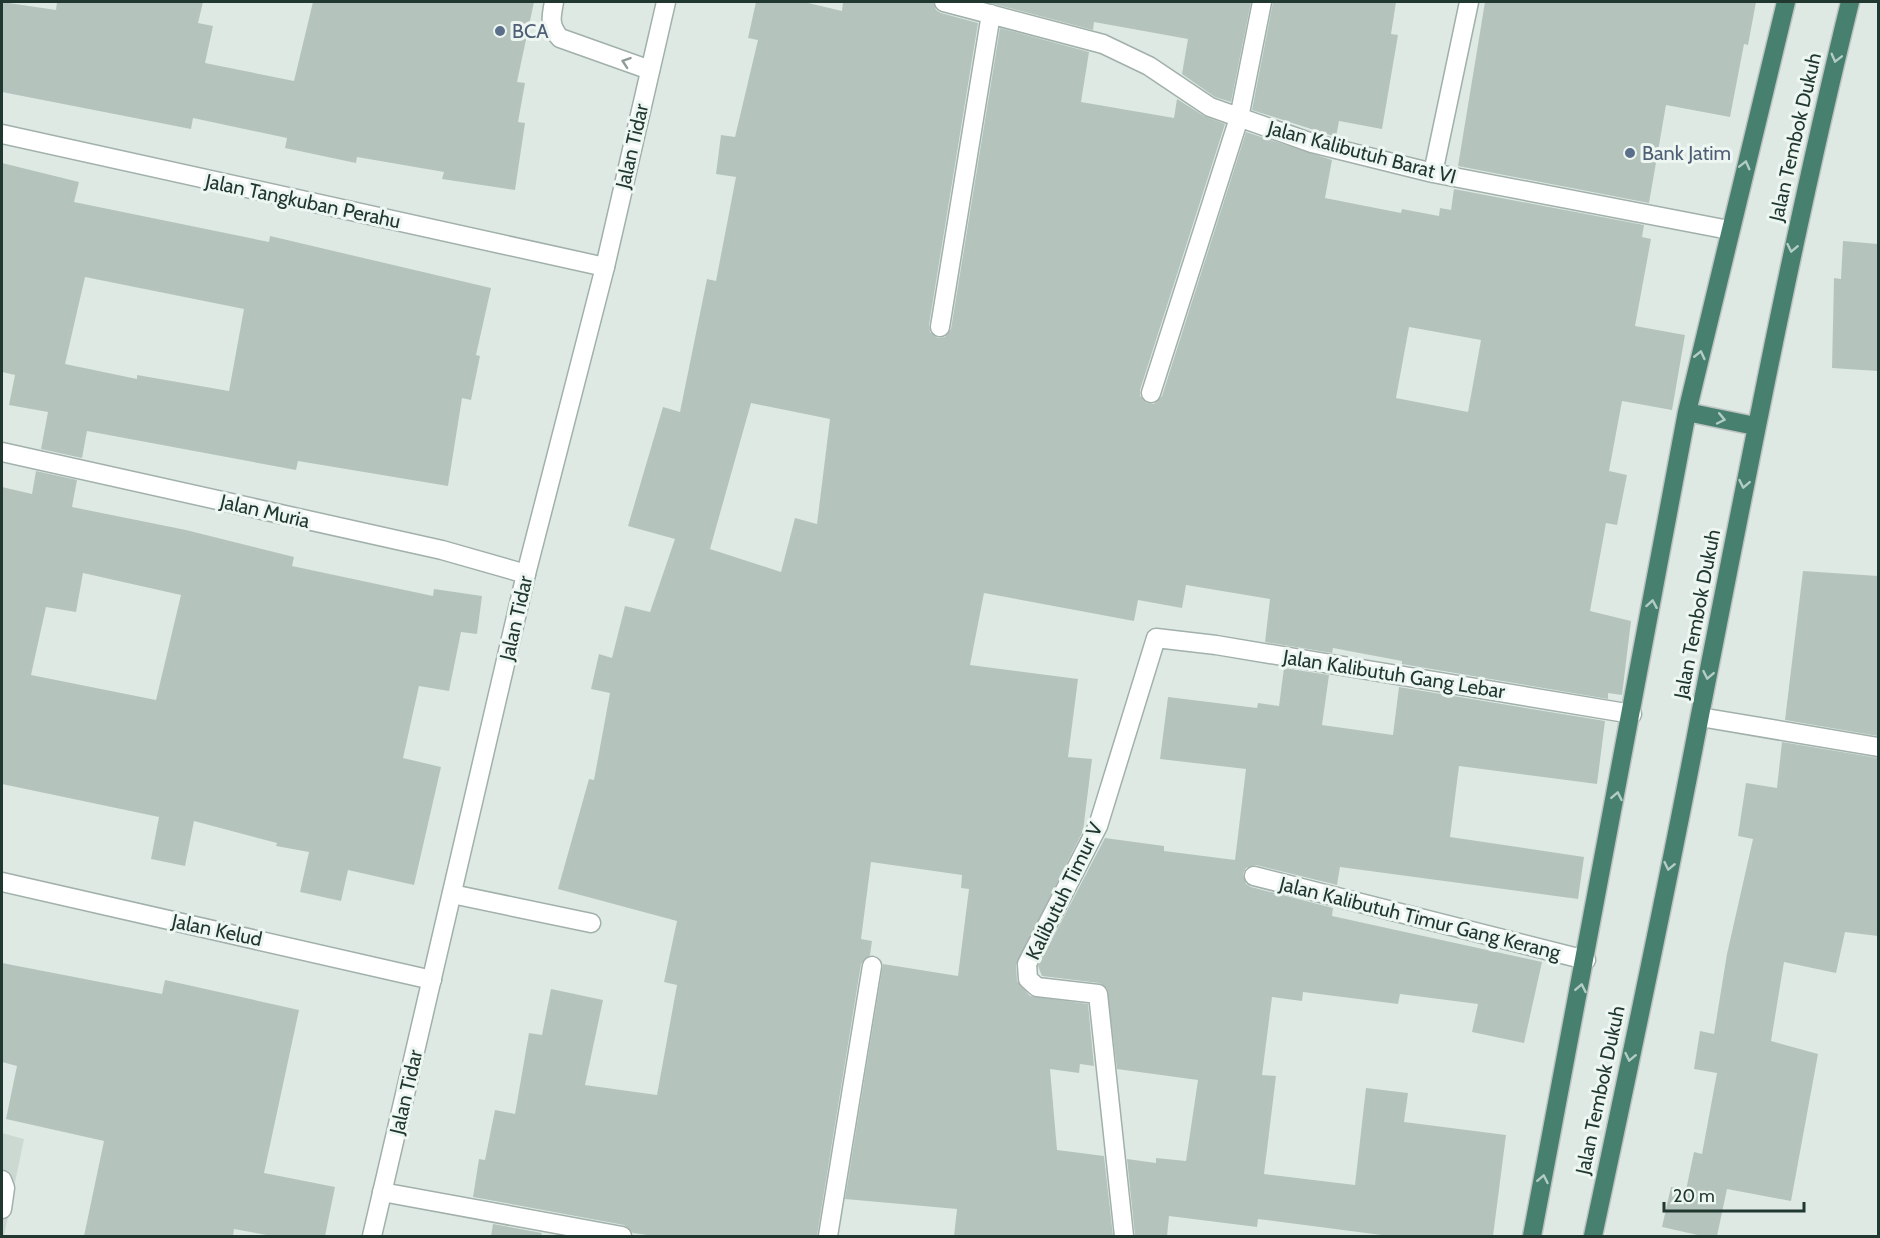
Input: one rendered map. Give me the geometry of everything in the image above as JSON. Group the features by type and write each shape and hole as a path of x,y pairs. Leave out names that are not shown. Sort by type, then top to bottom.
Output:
{"highway":[{"name":"Jalan Tembok Dukuh","path":"1532,1236 1586,960 1687,412 1729,230 1786,2"},
{"name":"Jalan Tembok Dukuh","path":"1593,1236 1700,717 1755,426 1810,164 1850,2"},
{"path":"1687,412 1755,426"}],"street":[{"path":"554,2 551,18 552,29 560,38 650,70"},
{"name":"Jalan Tidar","path":"372,1236 526,574 605,267 666,2"},
{"name":"Jalan Kalibutuh Barat VI","path":"944,2 1000,11 1103,44 1149,66 1210,107 1312,143 1433,173 1729,230"},
{"path":"1151,393 1239,118 1262,2"},
{"path":"1433,173 1469,2"},
{"path":"940,327 1000,11"},
{"name":"Jalan Tangkuban Perahu","path":"2,134 605,267"},
{"name":"Jalan Muria","path":"2,452 442,550 526,574"},
{"name":"Jalan Kalibutuh Gang Lebar","path":"1156,638 1216,645 1632,714"},
{"name":"Kalibutuh Timur V","path":"1124,1236 1098,994 1037,987 1028,979 1027,964 1098,825 1156,638"},
{"path":"1700,717 1878,747"},
{"name":"Jalan Kalibutuh Timur Gang Kerang","path":"1254,876 1586,960"},
{"name":"Jalan Kelud","path":"2,882 432,980"},
{"path":"452,894 591,923"},
{"path":"828,1236 872,966"},
{"path":"2,1180 5,1188 2,1209"},
{"path":"382,1192 622,1236"}],"shaded area":[{"path":"2,1133 24,1139 4,1236 2,1236"}],"building":[{"path":"2,2 56,10 57,2 203,2 198,23 213,26 205,63 294,81 313,2 534,2 517,82 525,83 518,122 525,123 515,190 442,179 444,172 357,157 356,163 285,148 287,138 193,118 191,129 2,92"},
{"path":"756,2 804,2 842,11 843,2 933,2 936,10 941,13 978,23 929,325 930,332 938,338 945,337 951,329 1000,28 1089,52 1081,102 1174,118 1177,99 1204,116 1225,124 1140,390 1140,396 1147,403 1154,404 1162,396 1246,132 1332,160 1325,198 1401,213 1402,209 1439,216 1440,208 1451,210 1454,189 1644,225 1642,237 1651,239 1635,326 1685,335 1672,410 1622,401 1609,471 1627,475 1617,525 1606,523 1590,611 1631,621 1622,695 1608,693 1608,699 1402,664 1402,661 1333,648 1332,653 1265,642 1270,599 1186,585 1182,608 1138,600 1134,621 984,593 970,665 1078,679 1068,757 1092,759 1083,831 1016,965 1017,981 1030,996 1088,1004 1094,1066 1080,1064 1079,1073 1050,1069 1057,1150 1104,1156 1113,1236 954,1236 957,1209 845,1199 883,964 958,976 969,889 961,888 962,875 871,862 861,939 872,941 870,955 861,964 817,1236 654,1236 633,1233 624,1225 473,1197 479,1159 485,1160 495,1110 515,1114 529,1033 542,1035 551,989 603,1000 585,1085 657,1095 677,985 664,982 677,921 558,889 589,779 594,780 610,693 591,689 599,654 612,658 625,606 650,612 675,539 628,526 663,407 680,412 707,279 716,281 736,177 716,174 721,135 735,137 758,40 748,38","holes":["1409,327 1481,340 1468,412 1396,398","751,403 830,419 817,524 795,518 781,572 710,549"]},
{"path":"986,2 1251,2 1231,102 1215,97 1182,74 1188,39 1094,22 1093,30"},
{"path":"1273,2 1396,2 1391,34 1398,35 1382,129 1339,121 1336,137 1252,110"},
{"path":"1485,2 1756,2 1748,45 1744,44 1730,117 1666,105 1649,203 1458,166"},
{"path":"2,163 79,182 74,202 269,242 270,236 491,288 476,355 480,356 471,400 462,398 448,486 298,461 296,470 87,431 82,458 41,449 48,412 9,405 15,375 2,372","holes":["85,277 244,309 229,391 137,375 137,379 65,364"]},
{"path":"1843,241 1878,244 1878,371 1832,368 1834,278 1841,279"},
{"path":"36,471 77,480 72,507 186,530 294,557 292,566 433,596 434,589 482,596 477,634 461,632 449,691 419,686 403,758 441,767 414,885 348,870 341,901 300,892 309,852 276,846 277,843 194,821 185,866 151,859 159,817 2,784 2,487 32,494","holes":["83,573 181,595 156,700 31,675 46,607 76,612"]},
{"path":"1803,571 1878,576 1878,736 1785,720"},
{"path":"1284,668 1329,675 1322,725 1393,735 1399,687 1605,721 1597,784 1459,766 1450,837 1584,857 1578,899 1340,867 1337,885 1256,865 1246,868 1243,874 1246,884 1251,887 1333,908 1332,916 1542,962 1524,1043 1472,1032 1478,1004 1400,994 1398,1004 1303,992 1302,1001 1272,997 1262,1075 1276,1076 1264,1174 1355,1185 1366,1088 1408,1093 1404,1122 1506,1135 1493,1236 1389,1236 1258,1219 1257,1227 1169,1216 1167,1236 1135,1236 1127,1159 1156,1163 1156,1158 1186,1161 1198,1080 1117,1069 1107,988 1099,983 1042,976 1038,966 1105,838 1164,846 1164,851 1235,860 1246,769 1160,759 1168,697 1257,708 1258,703 1279,706"},
{"path":"1782,742 1878,758 1878,936 1845,932 1836,973 1784,962 1771,1041 1818,1054 1791,1201 1727,1189 1717,1236 1702,1236 1662,1227 1671,1187 1686,1190 1694,1152 1702,1154 1717,1073 1694,1069 1700,1031 1714,1034 1727,954 1753,839 1738,836 1746,783 1777,788"},
{"path":"2,963 162,994 165,980 299,1010 264,1173 335,1187 325,1236 272,1236 234,1229 233,1236 84,1236 104,1141 6,1119 17,1066 2,1062"},
{"path":"493,1224 542,1233 541,1236 491,1236"}],"place":[{"name":"BCA","path":"500,31"},
{"name":"Bank Jatim","path":"1630,153"}]}
